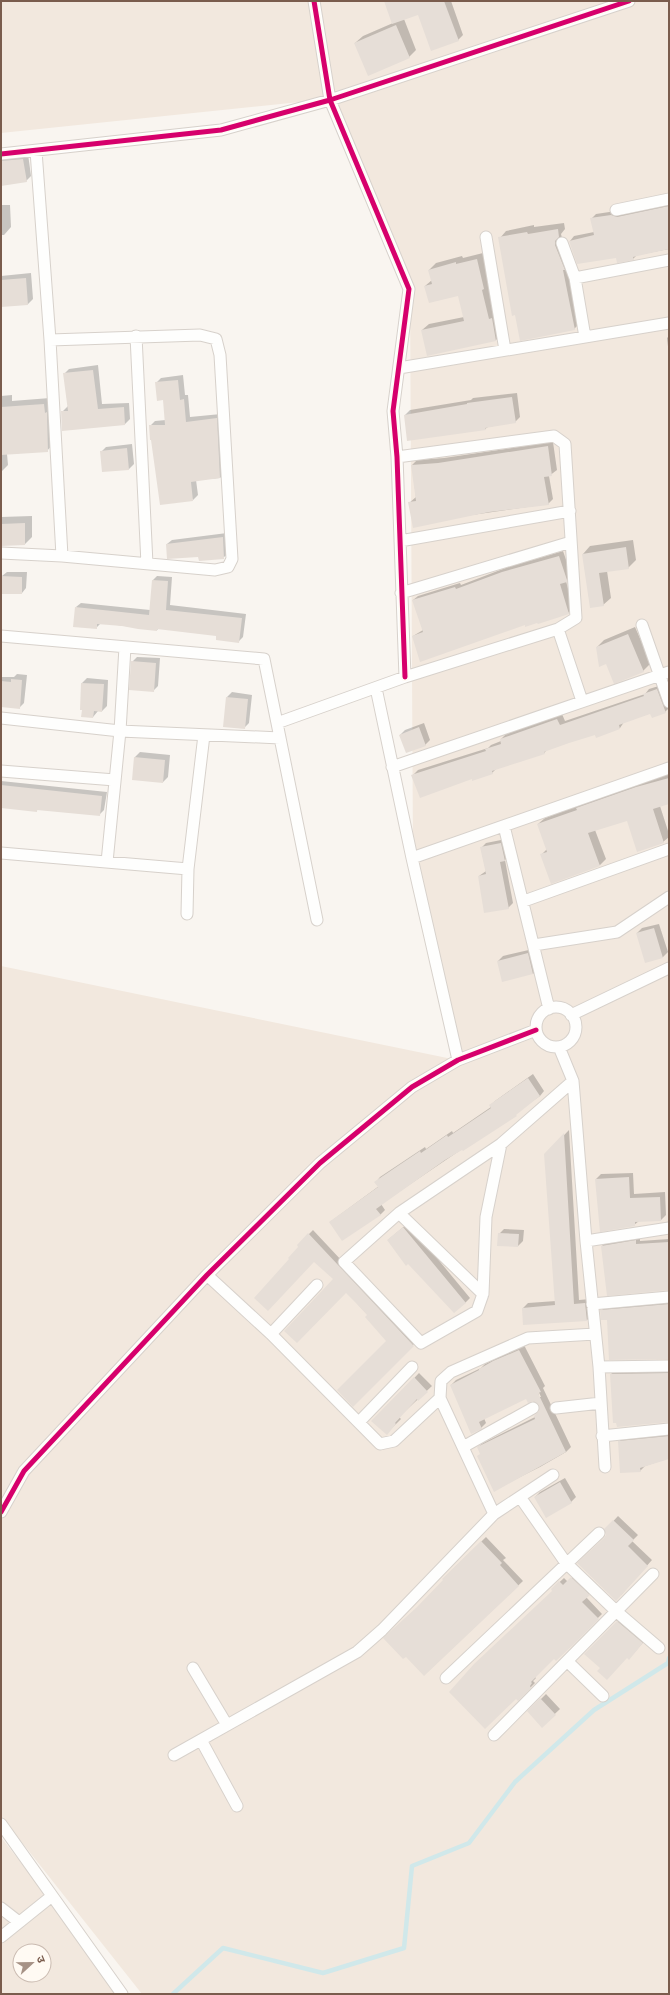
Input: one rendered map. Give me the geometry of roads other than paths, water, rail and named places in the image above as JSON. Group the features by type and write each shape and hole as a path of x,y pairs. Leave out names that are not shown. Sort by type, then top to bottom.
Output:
{"street":[{"path":"314,1 330,100 409,289 392,411 397,457 405,677"},
{"path":"1,154 221,130 330,100 629,1"},
{"path":"36,151 50,340 62,556"},
{"path":"616,210 669,199"},
{"path":"486,237 505,350"},
{"path":"562,243 575,278 585,337"},
{"path":"575,278 669,260"},
{"path":"399,368 669,323"},
{"path":"1,553 62,556 215,570 228,568 232,559 220,355 216,339 200,335 50,340"},
{"path":"136,336 147,564"},
{"path":"277,724 405,677 558,629 576,618 565,444 554,436 397,457"},
{"path":"400,541 570,511"},
{"path":"401,593 571,542"},
{"path":"642,625 664,673 669,702"},
{"path":"558,629 582,701"},
{"path":"1,636 264,659 316,920"},
{"path":"107,862 120,731 125,647"},
{"path":"392,767 664,673"},
{"path":"376,688 412,858 458,1060"},
{"path":"1,718 120,731 280,738"},
{"path":"187,914 188,869 204,735"},
{"path":"412,858 669,768"},
{"path":"1,771 115,780"},
{"path":"504,826 524,901 549,1009"},
{"path":"524,901 669,849"},
{"path":"1,853 188,869"},
{"path":"534,944 617,932 669,897"},
{"path":"571,1015 669,968"},
{"path":"561,1008 571,1015 576,1028 571,1040 559,1047 547,1045 542,1041 536,1030 539,1017 549,1009 561,1008"},
{"path":"1,1512 24,1472 207,1275 320,1163 412,1087 458,1060 536,1030"},
{"path":"559,1047 573,1082 586,1240 599,1367 600,1404 605,1467"},
{"path":"501,1144 486,1217 483,1294 477,1312 421,1343 344,1262 399,1213 501,1144 573,1082"},
{"path":"399,1213 483,1294"},
{"path":"586,1240 669,1228"},
{"path":"207,1275 272,1334 380,1444 394,1441 440,1398"},
{"path":"272,1334 317,1285"},
{"path":"592,1304 669,1297"},
{"path":"494,1514 440,1398 441,1381 451,1372 528,1338 595,1334"},
{"path":"599,1367 669,1366"},
{"path":"359,1422 412,1367"},
{"path":"556,1408 600,1404"},
{"path":"462,1447 533,1408"},
{"path":"602,1436 669,1429"},
{"path":"174,1755 357,1652 382,1630 494,1514 553,1474"},
{"path":"520,1497 566,1563 617,1612 659,1648"},
{"path":"446,1678 599,1533"},
{"path":"494,1735 653,1574"},
{"path":"567,1661 603,1696"},
{"path":"193,1668 227,1725"},
{"path":"201,1740 237,1806"},
{"path":"1,1824 122,1994"},
{"path":"1,1937 52,1896"},
{"path":"1,1908 20,1922"}],"waterway":[{"path":"173,1994 223,1948 323,1973 404,1948 412,1866 469,1843 515,1782 594,1710 668,1663 669,1658"}]}
